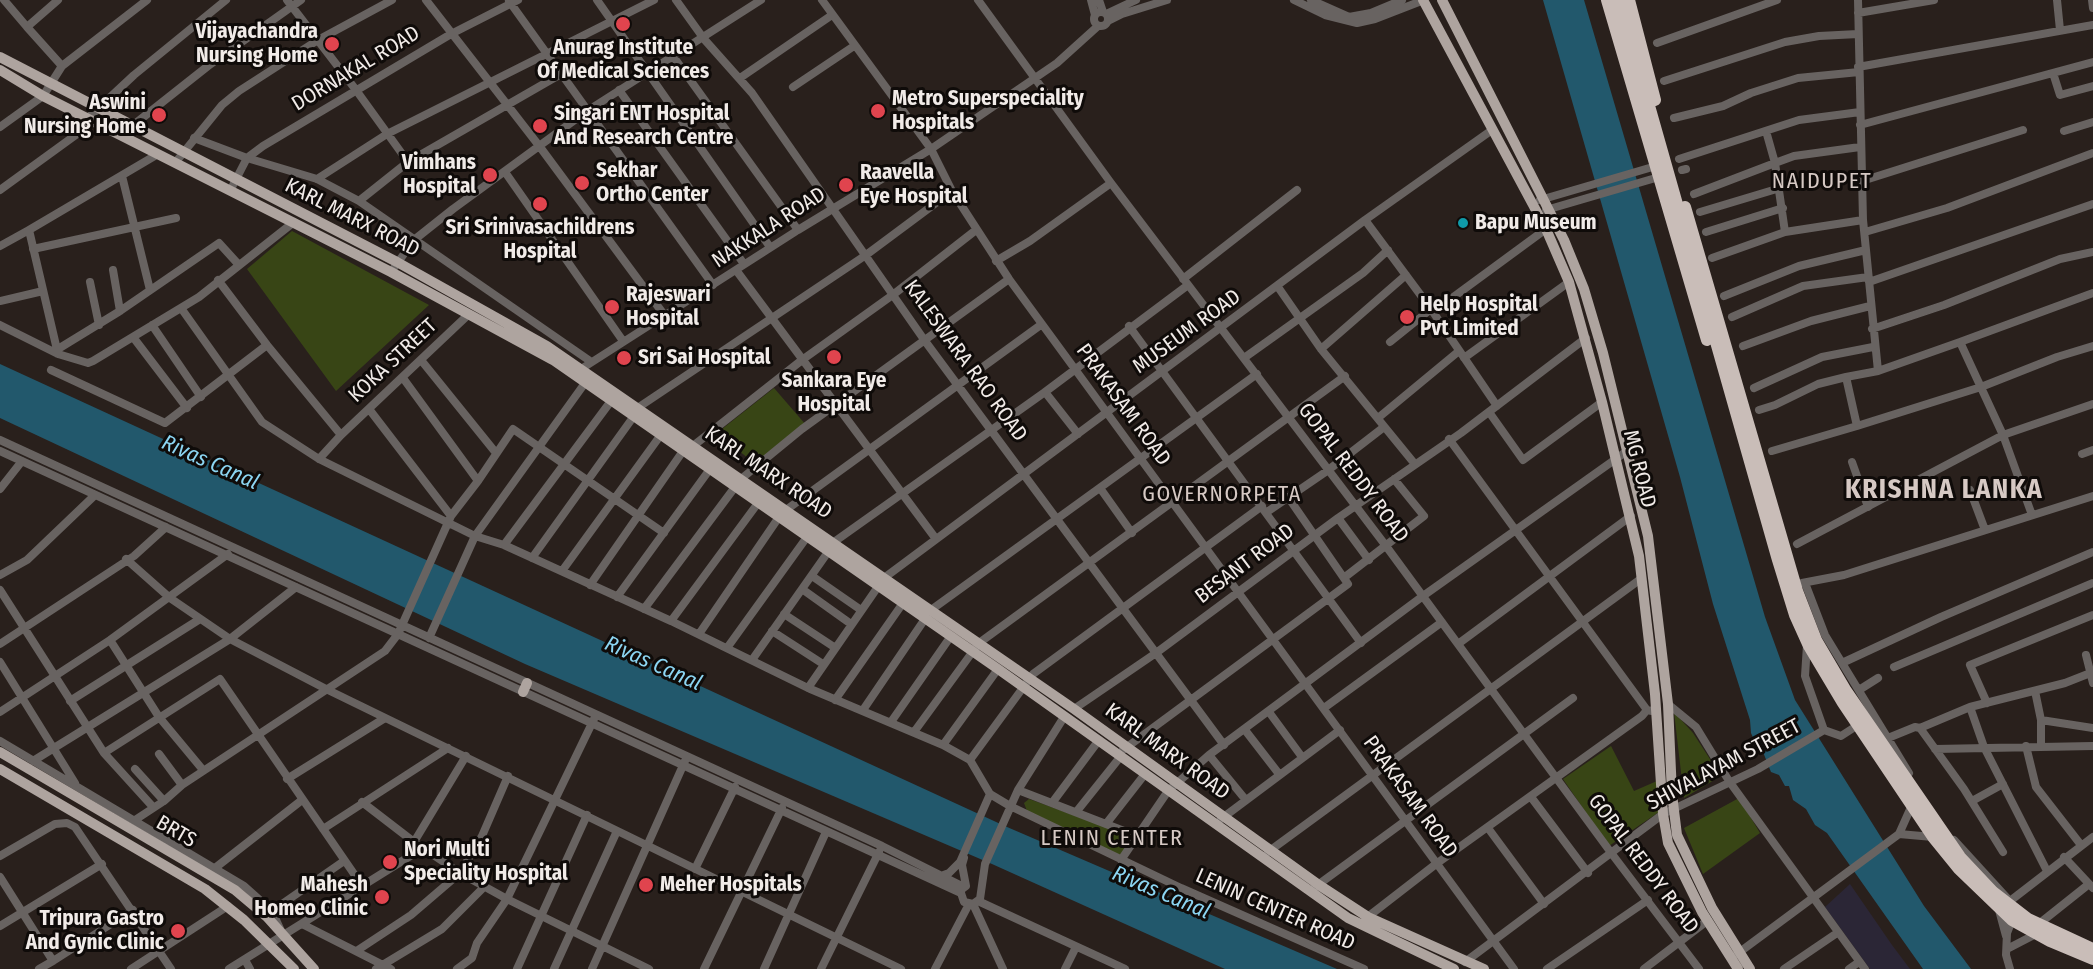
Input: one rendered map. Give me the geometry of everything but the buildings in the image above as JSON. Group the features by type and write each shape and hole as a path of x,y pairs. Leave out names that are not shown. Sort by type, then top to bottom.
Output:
{"highway":[{"path":"1608,0 1653,173 1705,335 1723,373"},
{"path":"1619,0 1723,373 1812,632 1830,665 1945,837 2015,916 2093,959"},
{"path":"1629,0 1674,172 1718,312 1795,585 1808,643 1858,725 1933,837 1959,870 1999,909 2093,949"}],"main road":[{"name":"MG ROAD","path":"1423,0 1530,204 1542,212 1564,240 1584,289 1603,353 1648,536 1668,704 1673,808 1677,835 1735,956 1738,969"},
{"name":"MG ROAD","path":"1442,0 1541,199 1546,229 1569,282 1586,338 1631,516 1642,578 1651,710 1668,843 1707,921 1735,956 1750,969"},
{"name":"KARL MARX ROAD","path":"0,57 48,84 122,135 158,154 179,158 235,180 394,267 547,346 582,368 660,436 688,448 710,469 738,483 758,503 783,513 807,537 831,547"},
{"name":"KARL MARX ROAD","path":"0,70 43,96 130,126 230,191 394,267 469,314 534,348 582,368"},
{"name":"KARL MARX ROAD","path":"582,368 585,383 688,448 976,647 1027,685 1064,717 1099,741 1177,782 1223,816 1309,891 1454,969"},
{"name":"KARL MARX ROAD","path":"881,583 903,603 928,614 951,636 976,647 998,669 1074,710 1144,774 1216,825 1319,885 1364,920"},
{"name":"BRTS","path":"0,752 235,890 260,910 314,969"},
{"path":"0,769 194,882 228,906 294,969"},
{"name":"KARL MARX ROAD","path":"1438,961 1466,962 1484,969"}],"street":[{"path":"4,0 62,66"},
{"path":"27,27 58,0"},
{"path":"0,128 43,96 48,84 62,66 147,0"},
{"path":"0,190 93,115 226,0"},
{"path":"122,135 130,126 289,3 301,0"},
{"path":"179,158 222,105 240,91 318,39 392,0"},
{"path":"426,0 491,82 665,316"},
{"path":"597,0 745,208 770,247"},
{"path":"317,179 387,134 654,0"},
{"name":"KALESWARA RAO ROAD","path":"676,0 704,39 741,78 925,341 1224,745"},
{"path":"394,267 414,240 587,111 704,39 761,0"},
{"name":"PRAKASAM ROAD","path":"822,0 931,149 952,191 996,261 1514,969"},
{"name":"GOPAL REDDY ROAD","path":"978,0 1185,282 1424,596 1557,776 1612,855 1699,969"},
{"path":"1091,0 1103,15"},
{"path":"1099,0 1103,15"},
{"path":"1103,15 1136,0"},
{"path":"1103,15 1122,14 1167,0"},
{"path":"1294,0 1325,15 1357,23 1366,22 1423,0"},
{"path":"1311,0 1349,17 1371,13 1402,0"},
{"path":"1657,43 1777,0"},
{"path":"1858,0 1863,220 1872,329 1878,371"},
{"path":"1858,13 1934,0"},
{"path":"2057,0 2060,30"},
{"path":"2092,0 2093,8"},
{"path":"512,1 547,55 713,285"},
{"name":"DORNAKAL ROAD","path":"230,191 247,158 263,146 451,34 512,1"},
{"path":"289,3 408,162"},
{"path":"741,78 832,15"},
{"name":"NAKKALA ROAD","path":"582,368 770,247 931,149 1036,78 1073,50 1098,26 1104,26 1103,15"},
{"path":"1674,118 1723,106 1751,93 1798,78 1859,69 2093,24"},
{"path":"1664,81 1785,42 1819,36 1858,34"},
{"path":"793,87 854,46"},
{"path":"673,56 798,230"},
{"path":"1860,125 2093,63"},
{"path":"2053,73 2060,94 2093,86"},
{"path":"359,201 408,162 561,74"},
{"path":"619,90 744,264"},
{"path":"1681,158 1799,120 1860,112"},
{"path":"2064,131 2093,123"},
{"name":"MUSEUM ROAD","path":"808,688 834,647 881,583 936,539 1278,287 1365,220 1492,130"},
{"path":"1862,181 2023,130"},
{"path":"1766,131 1780,188 1785,232"},
{"path":"194,138 247,158 317,179 359,201 582,368"},
{"path":"1694,194 1794,156 1860,147"},
{"path":"1865,232 1947,208 2093,153"},
{"path":"0,246 158,154"},
{"path":"506,172 623,341"},
{"path":"1530,204 1584,185 1653,173"},
{"path":"1542,212 1653,173"},
{"path":"122,176 150,290"},
{"path":"996,261 1112,183"},
{"path":"1700,212 1780,188"},
{"path":"753,660 831,547 1075,370 1297,190"},
{"path":"532,558 635,413 771,317 866,255 952,191"},
{"path":"1732,317 1803,286 1869,279 2093,204"},
{"path":"1706,232 1783,208"},
{"path":"33,249 176,218"},
{"path":"1365,220 1432,311 1497,406"},
{"path":"1712,258 1785,232 1863,220"},
{"path":"0,325 87,363 93,361 181,308 294,222"},
{"path":"1390,342 1546,229"},
{"path":"29,230 58,351"},
{"path":"590,585 688,448 976,230"},
{"path":"58,351 219,243 239,265"},
{"path":"1244,358 1363,273 1388,250"},
{"path":"1724,296 1799,266 1866,250"},
{"path":"1872,329 1944,305 2060,259 2093,252"},
{"path":"113,270 120,311"},
{"path":"736,270 936,539"},
{"path":"1321,349 1406,275"},
{"path":"644,609 738,483 835,405 1009,279"},
{"path":"218,280 267,345 341,435"},
{"path":"90,282 99,325"},
{"path":"1378,418 1461,355 1569,282"},
{"path":"1278,287 1321,349 1414,463"},
{"path":"0,301 43,291"},
{"path":"1759,410 1775,405 1818,384 1878,371 2093,293"},
{"path":"1743,346 1810,321 1870,306"},
{"path":"181,308 228,376 267,426 318,459 449,520 475,536 504,545 562,571 699,634 808,688 914,732 970,760 990,794 964,855 955,868 941,876"},
{"name":"KOKA STREET","path":"318,459 469,314"},
{"path":"699,634 783,513 1042,324"},
{"path":"152,325 201,397"},
{"path":"1129,326 1361,643"},
{"path":"133,337 188,408"},
{"name":"BESANT ROAD","path":"1074,710 1295,552 1315,534 1489,412 1586,338"},
{"path":"1960,342 2003,435 2032,515"},
{"path":"51,370 157,422 171,421 267,345"},
{"path":"1772,451 1981,387 2057,357 2093,346"},
{"path":"1754,388 1822,357 1874,347"},
{"path":"421,360 496,453"},
{"path":"863,710 928,614 1257,374"},
{"path":"914,732 976,647 1345,376"},
{"path":"1846,377 1857,426"},
{"path":"403,378 478,482"},
{"path":"430,636 461,562 475,536 585,383"},
{"path":"1045,392 1078,434"},
{"path":"504,545 611,401"},
{"path":"1489,412 1523,460 1602,402"},
{"path":"1797,544 2003,435 2093,404"},
{"path":"369,410 449,520"},
{"path":"970,760 1033,674 1206,547 1327,471 1384,427"},
{"path":"135,820 256,734 328,690 385,651 398,634 449,520 478,482 513,429 664,532"},
{"path":"562,571 660,436"},
{"path":"1364,920 1436,864 1651,710 1582,621 1449,439"},
{"path":"0,440 430,636 592,724 826,832 963,889 975,885 980,890"},
{"path":"2082,454 2093,450"},
{"path":"1121,860 1168,791 1209,755 1424,596 1627,451"},
{"path":"0,452 398,634 525,688 596,715 882,846 963,889"},
{"path":"0,489 22,461"},
{"path":"1852,462 1868,507"},
{"path":"617,597 710,469"},
{"path":"1345,578 1424,516 1394,478"},
{"path":"1100,488 1132,533"},
{"path":"1970,490 1985,530"},
{"path":"0,575 27,560 95,495"},
{"path":"2093,496 1844,575 1795,585 1888,738 1953,839 2038,929 2093,944"},
{"path":"1077,811 1122,753 1190,700 1348,585 1288,497"},
{"path":"671,621 758,503"},
{"path":"1458,644 1631,516"},
{"path":"1338,518 1369,560"},
{"path":"0,644 126,559 134,556 166,526"},
{"path":"727,648 807,537"},
{"path":"0,712 170,598 226,556 233,548"},
{"path":"1842,663 1941,617 2093,552"},
{"path":"126,559 170,598 230,639 328,690 836,936 892,967 901,969"},
{"path":"812,576 861,610"},
{"path":"1266,854 1642,578"},
{"path":"1894,667 2093,583"},
{"path":"33,761 142,691 230,639 296,587"},
{"path":"802,589 851,624"},
{"path":"0,590 85,727 104,753 153,807"},
{"path":"835,700 903,603"},
{"path":"784,614 834,647"},
{"path":"1987,703 1970,665 2093,615"},
{"path":"69,701 200,619"},
{"path":"1324,708 1442,622"},
{"path":"772,631 823,664"},
{"path":"891,722 951,636"},
{"path":"110,640 159,717 203,770"},
{"path":"1808,643 1805,676 1821,732"},
{"path":"2086,655 2093,683"},
{"path":"0,662 77,786"},
{"path":"943,745 998,669"},
{"path":"1888,738 1915,727 1920,728 1970,707 2034,691 2091,672"},
{"path":"1859,690 1878,678"},
{"path":"104,753 219,680 363,887"},
{"path":"2034,691 2041,720 2041,746"},
{"path":"1309,891 1573,698"},
{"path":"1668,704 1696,727 1729,781 1865,969"},
{"path":"1970,707 1984,747 2047,872"},
{"path":"1269,712 1302,757"},
{"path":"457,969 472,958 477,943 507,899 596,715"},
{"path":"935,969 980,890 985,864 1018,790 1064,717"},
{"path":"287,779 385,718"},
{"path":"2041,720 2093,728"},
{"name":"SHIVALAYAM STREET","path":"1466,962 1612,855 1663,814 1758,769 1821,732 1841,735 1858,725"},
{"path":"1920,728 1972,801 2003,852"},
{"path":"1245,730 1279,774"},
{"path":"1216,825 1223,816 1245,799 1340,730"},
{"path":"0,741 244,886 272,911 279,921 282,934"},
{"path":"1052,802 1099,741"},
{"path":"2026,746 2036,787 2081,845"},
{"path":"1935,749 2093,746"},
{"path":"323,829 448,748"},
{"path":"159,754 182,785"},
{"path":"1209,755 1245,799"},
{"path":"414,842 466,756"},
{"path":"592,969 687,757"},
{"path":"135,770 164,801"},
{"path":"1106,824 1144,774"},
{"path":"358,950 411,915 460,873 482,836 508,776"},
{"path":"695,869 738,781"},
{"path":"1972,801 2003,783"},
{"path":"1018,790 1137,836"},
{"name":"LENIN CENTER ROAD","path":"990,794 1121,860 1364,969"},
{"path":"1531,796 1588,873"},
{"path":"215,868 302,800"},
{"path":"362,802 414,842 460,873 540,917 649,969"},
{"path":"704,969 785,802"},
{"path":"1735,956 1899,834 1912,805"},
{"path":"518,969 586,815"},
{"path":"0,856 55,824 67,823 83,837 171,969"},
{"path":"1488,828 1544,904"},
{"path":"554,969 617,831"},
{"path":"764,969 787,913 826,832"},
{"path":"1899,834 1933,837"},
{"path":"2010,901 2064,857 2093,837"},
{"path":"821,969 882,846"},
{"path":"230,969 282,934 363,887 423,848"},
{"path":"964,855 962,866 964,902 1125,969"},
{"path":"2007,944 2038,929 2091,886 2064,857"},
{"path":"272,911 344,861"},
{"path":"0,926 102,864"},
{"path":"0,877 52,961"},
{"path":"302,924 358,950 384,968 442,928 485,886"},
{"path":"1547,969 1648,900"},
{"path":"973,904 1003,969"},
{"path":"131,969 228,906"},
{"path":"1999,909 2010,969"},
{"path":"39,969 133,910"},
{"path":"2007,944 2015,916"},
{"path":"1644,969 1707,921"},
{"path":"1784,969 1837,933"},
{"path":"1065,969 1076,947"},
{"path":"245,960 250,969"},
{"path":"1849,969 1859,962"}],"shaded area":[{"path":"1850,884 1910,969 1870,969 1825,907"}],"green space":[{"path":"292,231 429,305 336,391 247,269"},
{"path":"774,388 806,425 754,463 717,433"},
{"path":"1674,712 1693,733 1721,776 1684,798"},
{"path":"1611,746 1634,791 1657,781 1659,812 1609,846 1563,779"},
{"path":"1739,798 1760,833 1703,874 1684,828"},
{"path":"1029,799 1131,836 1120,858 1027,811 1024,803"}],"water":[{"path":"1543,0 1584,0 1765,617 1795,700 1924,906 1971,969 1923,969 1827,833 1815,825 1806,809 1793,800 1789,786 1785,786 1779,775 1771,772 1761,747 1755,742 1751,733 1750,720 1713,604 1680,477"},
{"name":"Rivas Canal","path":"0,364 1007,827 1337,969 1225,969 992,864 525,664 0,418"}],"place":[{"name":"Anurag Institute Of Medical Sciences","path":"623,24"},
{"name":"Vijayachandra Nursing Home","path":"332,44"},
{"name":"Metro Superspeciality Hospitals","path":"878,111"},
{"name":"Aswini Nursing Home","path":"159,115"},
{"name":"Singari ENT Hospital And Research Centre","path":"540,126"},
{"name":"Vimhans Hospital","path":"490,175"},
{"name":"Sekhar Ortho Center","path":"582,183"},
{"name":"Raavella Eye Hospital","path":"846,185"},
{"name":"Sri Srinivasachildrens Hospital","path":"540,204"},
{"name":"Bapu Museum","path":"1463,223"},
{"name":"Rajeswari Hospital","path":"612,307"},
{"name":"Help Hospital Pvt Limited","path":"1407,317"},
{"name":"Sankara Eye Hospital","path":"834,357"},
{"name":"Sri Sai Hospital","path":"624,358"},
{"name":"Nori Multi Speciality Hospital","path":"390,862"},
{"name":"Meher Hospitals","path":"646,885"},
{"name":"Mahesh Homeo Clinic","path":"382,897"},
{"name":"Tripura Gastro And Gynic Clinic","path":"178,931"}],"district":[{"name":"NAIDUPET","path":"1822,182"},
{"name":"KRISHNA LANKA","path":"1944,490"},
{"name":"GOVERNORPETA","path":"1222,495"},
{"name":"LENIN CENTER","path":"1112,839"}]}
